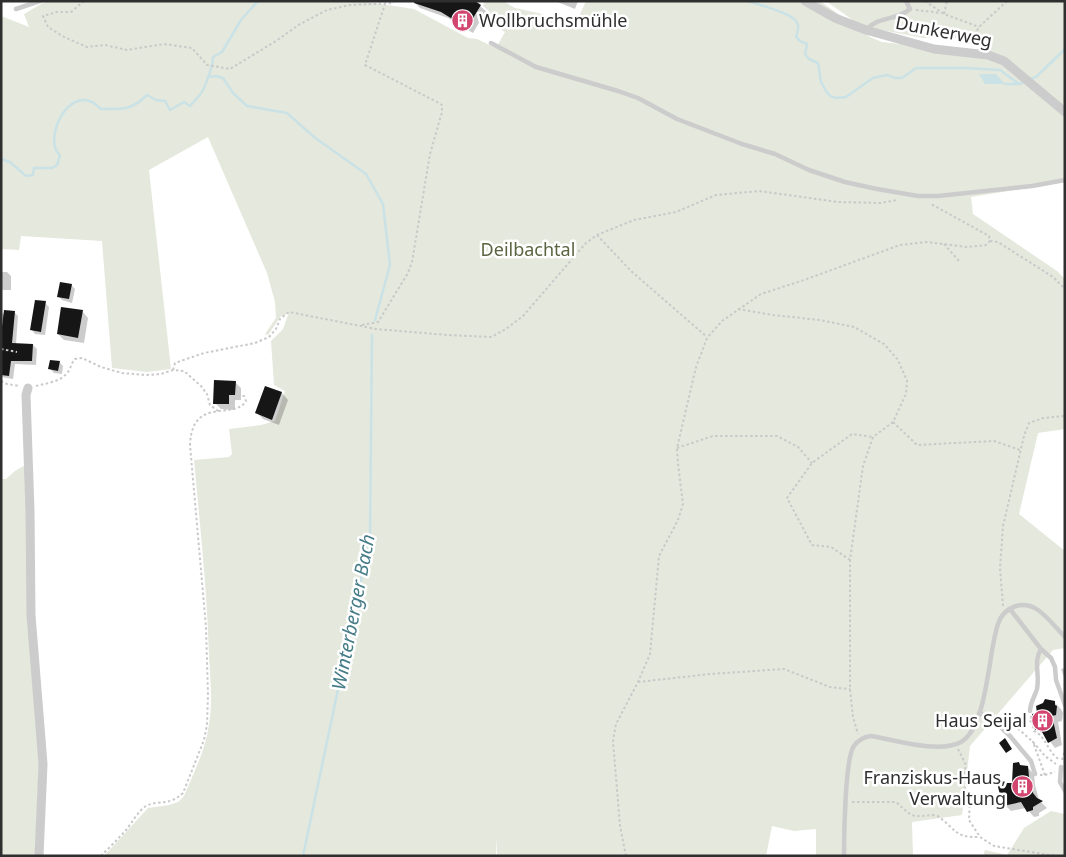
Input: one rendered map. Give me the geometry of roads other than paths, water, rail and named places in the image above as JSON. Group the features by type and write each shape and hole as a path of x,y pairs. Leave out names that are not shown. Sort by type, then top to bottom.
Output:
{"street":[{"name":"Dunkerweg","path":"805,1 835,18 866,30 934,48 988,55 1004,61 1065,112"},
{"path":"28,388 26,396 31,615 43,764 39,856"}],"lane":[{"path":"16,9 40,1"},
{"path":"866,30 873,22 903,15 910,9 906,1"},
{"path":"491,43 536,67 638,98 677,119 742,144 775,154 827,177 877,189 918,196 1032,186 1065,180"},
{"path":"844,856 846,801 850,756 853,747 865,737 871,736 924,746 944,747 955,744 971,734 979,713 991,664 998,623 1003,614 1010,609 1018,605 1030,605 1045,616 1065,637"},
{"path":"1010,609 1041,649 1052,658 1056,680 1065,705"},
{"path":"1030,711 1038,687 1037,655 1041,649"},
{"path":"979,713 989,716 1010,736 1031,761 1036,774"},
{"path":"1061,767 1060,782 1065,791"}],"water":[{"path":"979,74 996,74 1005,84 985,84"}],"waterway":[{"path":"1,159 10,162 26,176 33,175 34,168 52,168 57,165 60,156 54,142 55,133 62,115 75,102 83,100 93,103 101,109 121,109 136,104 147,95 156,100 165,101 170,110 184,102 190,106 203,90 211,69 213,57 222,52 241,20 258,1"},
{"path":"748,1 784,13 796,21 798,26 796,37 807,44 805,54 809,59 818,63 821,82 830,96 836,98 846,97 873,78 887,75 902,78 916,68 1000,70 1019,84"},
{"path":"1031,79 1036,77 1065,49"},
{"name":"Winterberger Bach","path":"208,77 216,76 223,78 233,93 247,106 287,113 314,137 366,174 383,204 390,265 375,320"},
{"path":"1005,84 1019,84 1026,81"},
{"name":"Winterberger Bach","path":"303,856 370,537 372,335"}],"place":[{"name":"Wollbruchsmühle","path":"463,20"},
{"name":"Haus Seijal","path":"1043,720"},
{"name":"Franziskus-Haus, Verwaltung","path":"1022,787"}],"park label":[{"name":"Deilbachtal","path":"528,249"}]}
